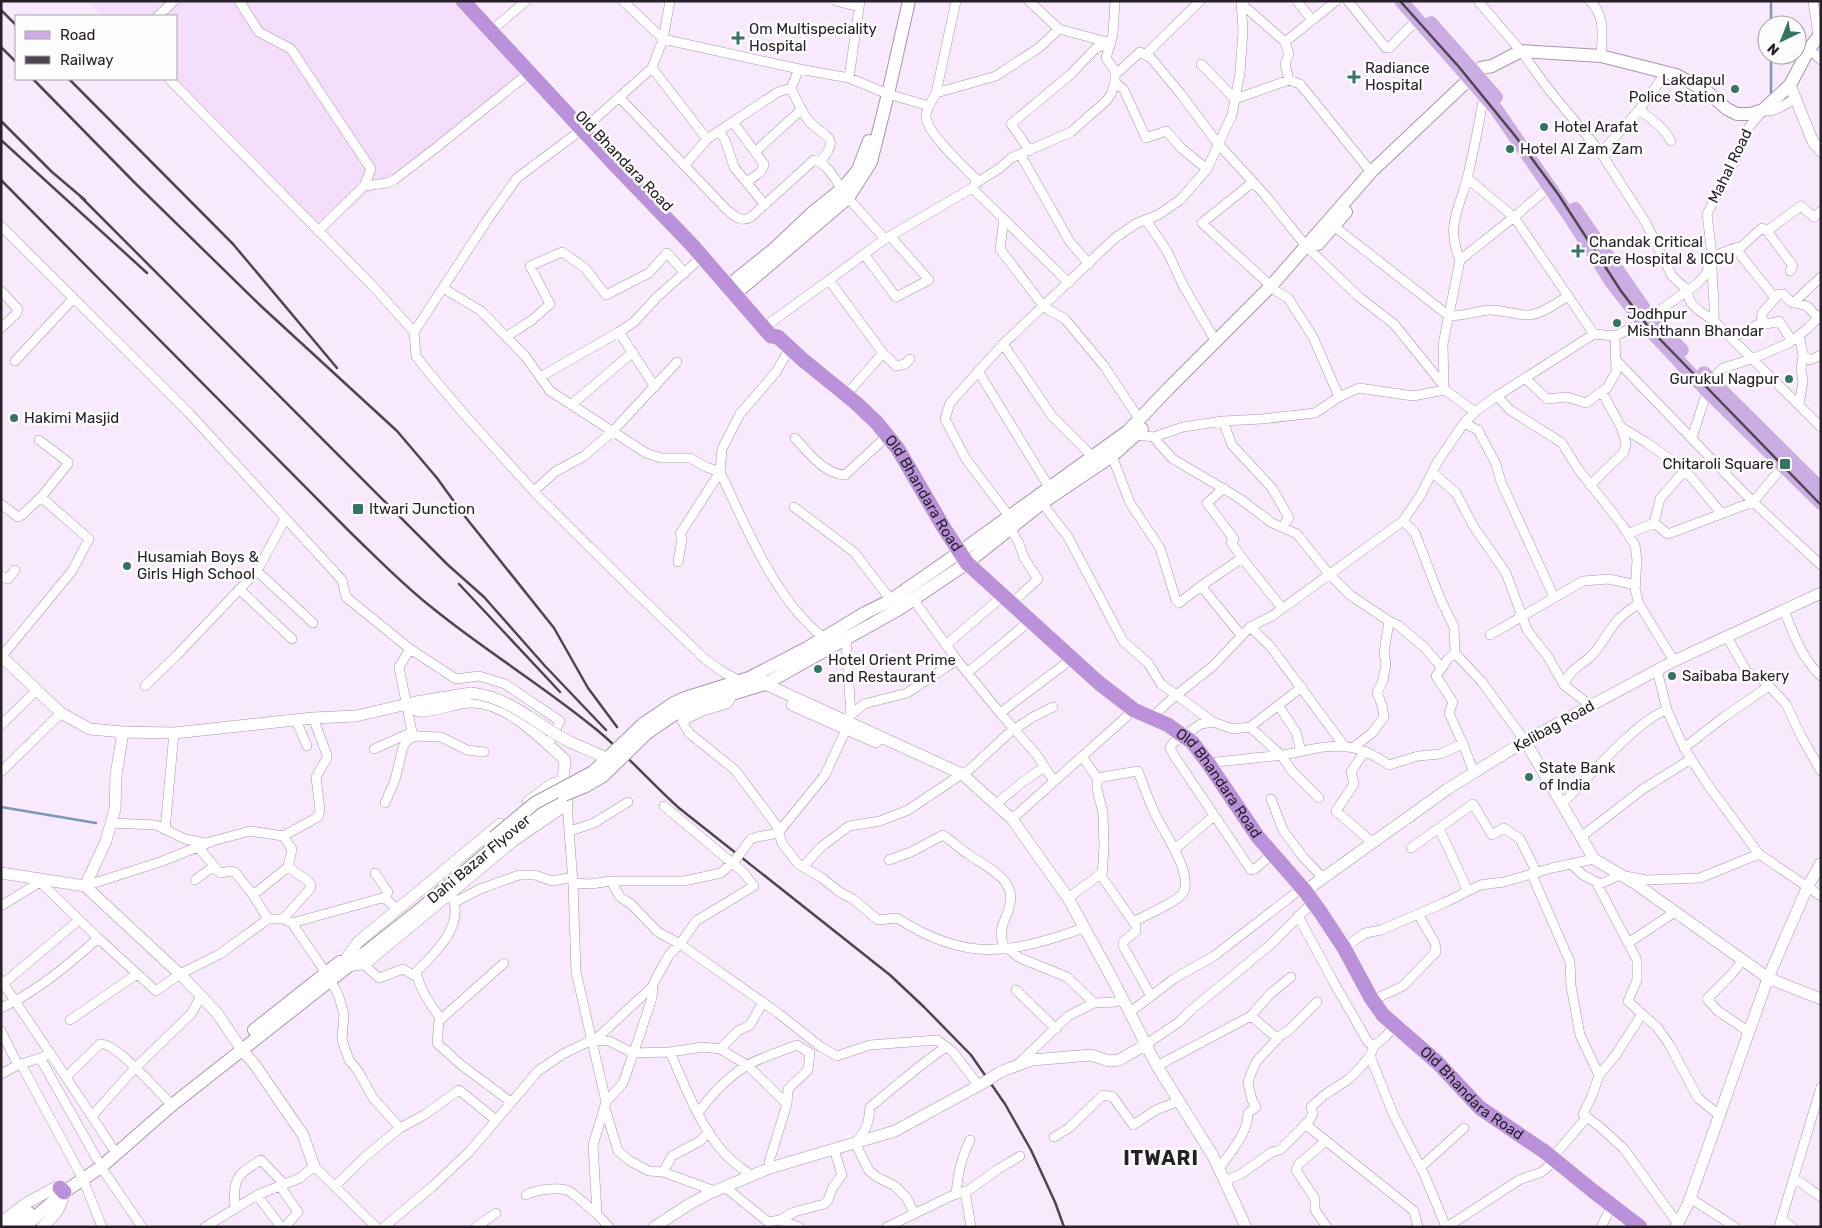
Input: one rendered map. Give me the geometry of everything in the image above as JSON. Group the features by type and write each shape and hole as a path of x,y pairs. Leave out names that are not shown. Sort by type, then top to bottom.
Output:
{"highway":[{"path":"463,1 479,9 529,73 585,127 702,257 735,287"},
{"name":"Old Bhandara Road","path":"479,9 498,25 585,127 709,250 735,287 767,325 777,330 778,337 876,423 898,449 964,558 1099,683 1134,710 1168,725 1192,742 1240,813 1307,894 1344,948 1383,1015 1438,1063 1480,1108 1554,1159 1640,1227"}],"main road":[{"path":"885,93 902,1"},
{"path":"735,287 812,213 845,193 858,170 885,93 909,1"},
{"path":"1401,1 1477,83 1501,102 1646,319"},
{"path":"1414,1 1496,109 1612,283 1783,466 1821,503"},
{"path":"1009,522 1042,503 1112,456 1273,288 1308,249 1371,172 1439,114 1488,76 1492,66 1521,51 1601,56 1664,74 1676,75 1705,90 1727,109 1737,114 1751,114 1763,110 1790,85 1809,49 1820,34"},
{"path":"1308,249 1335,227 1374,176 1439,114"},
{"path":"753,681 846,640 913,599 1009,522 1048,487 1092,456 1132,433 1140,420 1168,389 1273,288"},
{"path":"1709,386 1821,489"},
{"path":"753,681 964,558"},
{"name":"Dahi Bazar Flyover","path":"240,1047 328,976 355,958 535,803 612,761 643,724 674,703 685,698 728,692 753,681"},
{"path":"99,1163 112,1146 240,1047"},
{"path":"24,1227 45,1205 172,1106 240,1047"},
{"path":"5,1222 45,1205"}],"street":[{"path":"159,15 174,1"},
{"path":"239,1 259,32 290,49 296,56 371,169 364,186 318,231"},
{"path":"498,25 526,1"},
{"path":"623,1 663,39 849,78 885,93 929,106"},
{"path":"414,332 517,178 585,127 652,68 663,39 670,1"},
{"path":"836,1 859,4 849,78"},
{"path":"956,1 936,93 925,116 927,123 936,137 975,178 974,185 1004,219 1068,283"},
{"path":"1029,1 1059,29 1111,42"},
{"path":"767,325 887,238 974,185 1000,168 1011,158 1071,132 1106,101 1111,94 1115,79 1115,71 1106,58 1111,42 1114,1"},
{"path":"1145,55 1200,1"},
{"path":"1297,1 1312,20"},
{"path":"1286,42 1336,1"},
{"path":"1348,1 1386,48 1389,48 1417,20"},
{"path":"1478,1 1521,51 1546,86 1601,154 1646,223 1672,276 1687,290 1688,299 1696,309 1714,321 1727,336 1800,404 1821,427"},
{"path":"1590,1 1597,8 1602,27 1601,56"},
{"path":"1813,1 1820,34"},
{"path":"1243,2 1286,42 1289,54 1285,64 1289,80"},
{"path":"946,646 1038,579 1024,558 1009,522 966,459 945,419 950,403 1003,344 1115,238 1136,223 1158,215 1180,200 1207,169 1232,115 1240,73 1243,2"},
{"path":"936,93 996,76 1040,47 1059,29"},
{"path":"1030,151 1010,124 1071,74 1096,48 1111,42"},
{"path":"1809,49 1821,60"},
{"path":"1115,79 1140,52 1151,58 1180,93 1218,145 1253,182 1308,249 1359,296 1394,324 1444,388 1474,412"},
{"path":"1201,64 1235,99"},
{"path":"652,68 707,139"},
{"path":"799,69 791,88 812,124 828,137 831,145 829,151 820,162"},
{"path":"364,186 387,183 394,180 437,148 529,73"},
{"path":"1601,154 1639,110 1664,74"},
{"path":"1115,79 1124,90 1146,138 1166,131 1182,149 1207,169"},
{"path":"170,80 372,285 414,332 416,356 463,414 534,491 706,660 723,672 753,681 847,722 959,776 1009,822 1065,900 1143,1046 1224,1181 1246,1227"},
{"path":"1235,99 1289,80 1300,84 1371,172"},
{"path":"1444,388 1443,344 1460,260 1453,244 1454,219 1467,178 1477,83"},
{"path":"1790,85 1813,142 1821,151"},
{"path":"685,166 707,139 778,92 791,88"},
{"path":"619,97 728,210 741,220 751,217 814,160 820,162 845,193 929,280 896,297 864,254"},
{"path":"1763,110 1767,112 1775,110 1795,98"},
{"path":"755,152 802,109"},
{"path":"1639,110 1654,120 1671,141"},
{"name":"Mahal Road","path":"1714,321 1715,304 1711,277 1712,255 1706,214 1737,156 1749,127 1763,110"},
{"path":"733,122 764,164 764,168 747,181"},
{"path":"719,131 725,140 734,167 765,204"},
{"path":"1020,154 1070,242 1089,264"},
{"path":"1467,178 1514,217 1594,334"},
{"path":"1253,182 1202,223 1273,288 1288,298 1313,337 1339,397"},
{"path":"1460,260 1549,187"},
{"path":"1767,231 1801,206 1814,217 1821,211"},
{"path":"1004,219 1000,249 1044,307 1065,319 1104,366 1140,420"},
{"path":"1146,220 1167,251 1183,285 1216,342"},
{"path":"1,226 189,413 342,580 346,597 410,649 456,679 479,676 504,684 560,721 548,745"},
{"path":"1335,227 1449,316 1463,316 1488,310 1529,315 1550,307 1568,296"},
{"path":"1152,717 1213,666 1250,627 1272,616 1403,521 1420,496 1432,472 1464,423 1474,412 1594,334 1615,336 1646,319 1697,284 1706,274 1712,255 1740,247 1762,228 1767,231 1792,266 1790,271"},
{"path":"1735,248 1775,298"},
{"path":"506,336 532,320 550,304 530,266 562,252 585,268 606,295 649,273 667,253 685,272"},
{"path":"540,377 634,322 657,297 702,257"},
{"path":"1793,302 1821,276"},
{"path":"830,280 883,354 896,366 905,364 910,359"},
{"path":"442,288 481,311 524,356 550,391 571,405 646,453 661,458 690,458 706,468 720,472 758,551 779,586 808,626 824,638"},
{"path":"1,291 18,309 16,314 1,328"},
{"path":"1692,438 1709,386 1723,368 1789,343 1819,316 1808,306 1793,302 1781,294 1762,313 1762,319 1758,324 1731,338"},
{"path":"15,361 73,299"},
{"path":"1762,319 1768,324 1779,321 1790,338 1789,343"},
{"path":"619,332 655,386"},
{"path":"1799,335 1803,355 1801,369 1803,382 1800,404"},
{"path":"1525,378 1548,399 1567,397 1586,402 1607,388 1616,372 1615,336"},
{"path":"1003,344 1052,416 1092,456"},
{"path":"678,562 682,539 680,534 720,472 722,449 740,414 776,372 790,348"},
{"path":"571,405 632,352"},
{"path":"846,395 883,354"},
{"path":"1803,355 1810,360 1821,355"},
{"path":"1617,361 1753,502 1821,565"},
{"path":"534,491 555,472 584,456 612,432 677,362"},
{"path":"978,371 1048,487"},
{"path":"1132,433 1154,437 1183,427 1223,421 1315,413 1339,397 1359,388 1413,396 1444,388"},
{"path":"1590,485 1624,452 1626,443 1621,426 1602,392"},
{"path":"1497,396 1510,410 1562,443 1578,469 1628,534 1635,545 1637,560 1636,585 1639,604 1674,661"},
{"path":"1223,421 1232,445 1272,488 1289,518 1282,527"},
{"path":"1464,423 1478,430 1496,464 1501,482 1554,597"},
{"path":"1621,426 1685,470 1722,514"},
{"path":"795,438 814,459 836,474 845,475 887,436"},
{"path":"1154,437 1158,444 1173,458 1224,488 1272,523 1297,534 1329,574 1350,595 1388,621 1398,625 1425,648 1442,668"},
{"path":"1,504 18,517 41,497 68,464 68,462 39,440"},
{"path":"1112,456 1130,503 1160,548 1176,600 1179,603 1242,558"},
{"path":"1654,523 1668,534 1753,502 1783,466"},
{"path":"1654,523 1660,499 1685,470"},
{"path":"1432,472 1456,493 1474,526 1506,573 1527,630 1548,656 1564,685 1591,706"},
{"path":"1224,488 1207,503 1234,540 1231,542 1242,558 1282,608"},
{"path":"41,497 89,539 72,571 1,656 61,713 90,729 174,733 313,718 356,716 411,703 471,693 487,694 504,701 570,742 612,761"},
{"path":"1042,503 1068,537 1123,641 1148,663 1161,684 1175,696 1213,722 1233,729 1250,727 1302,688"},
{"path":"794,507 854,552 891,600"},
{"path":"145,686 256,571 285,519"},
{"path":"1403,521 1415,533 1440,598 1454,627 1455,653 1482,682 1525,741 1594,859 1675,912 1768,978 1821,999"},
{"path":"1628,534 1654,523"},
{"path":"1,576 8,579 15,570"},
{"path":"256,571 313,623"},
{"path":"1490,635 1583,580 1609,579 1636,585"},
{"path":"1201,586 1241,635"},
{"path":"239,590 292,640"},
{"name":"Kelibag Road","path":"1307,894 1323,878 1449,788 1525,741 1674,661 1821,593"},
{"path":"913,599 946,646 1000,713 1015,728 1054,781"},
{"path":"1564,685 1567,676 1575,667 1590,657 1624,612 1639,604"},
{"path":"1784,610 1798,643 1813,669 1821,676"},
{"path":"967,673 1031,620"},
{"path":"1350,747 1372,734 1384,717 1377,693 1383,680 1386,664 1384,652 1388,621"},
{"path":"1250,627 1270,646 1350,747"},
{"path":"1727,637 1747,672 1759,677 1770,686 1786,704 1801,736 1821,771"},
{"path":"846,640 847,722"},
{"path":"410,649 399,667 411,703 414,734"},
{"path":"1455,653 1436,676 1452,702 1449,713 1463,744 1472,774"},
{"path":"1000,713 1073,658"},
{"path":"453,898 519,875 535,875 552,881 573,880 591,884 611,881 684,880 721,873 756,836 778,833 825,775 847,722 864,704 907,693 957,660"},
{"path":"1657,670 1667,710 1684,748 1708,785 1759,854 1806,888 1821,896"},
{"path":"1684,748 1724,717 1770,686"},
{"path":"1,725 37,690"},
{"path":"728,692 727,704 703,711 682,721 689,733 735,770 777,826 782,843 798,864 822,878 841,893 854,899 878,920 897,918 938,940 974,950 1009,948 1040,943 1078,930"},
{"path":"411,703 420,711 472,702 490,705 527,726 564,760 562,781 570,831 576,972 593,1040 605,1105 618,1151 630,1161 649,1171 663,1172 720,1189 768,1224 794,1212 824,1204 828,1200 834,1186 842,1175 834,1149"},
{"path":"1278,705 1296,732 1301,751"},
{"path":"803,867 821,847 850,826 880,821 908,810 967,772 1015,728 1054,707"},
{"path":"1009,822 1134,710"},
{"path":"1562,804 1624,741 1658,713 1667,710"},
{"path":"1,772 61,713"},
{"path":"1,873 85,886 160,862 202,845 250,831 283,836 318,816 320,810 316,777 327,755 313,718"},
{"path":"296,720 307,746"},
{"path":"1213,722 1201,724 1173,743 1170,748 1251,870 1255,869 1272,854"},
{"path":"1250,727 1281,755 1292,771 1318,798"},
{"path":"85,886 106,841 115,809 116,775 123,732"},
{"path":"165,830 174,733"},
{"path":"385,803 395,780 403,747 414,734"},
{"path":"374,749 414,734 441,737 466,750 484,752"},
{"path":"1208,763 1281,755 1329,745 1365,751 1389,765 1418,756 1440,754 1463,744"},
{"path":"1365,751 1352,772 1354,784 1336,811 1372,843"},
{"path":"1082,756 1097,778 1097,789 1103,813 1104,847 1102,877 1133,922 1136,931 1125,939 1123,946 1151,996"},
{"path":"1581,837 1643,788 1691,760"},
{"path":"993,806 1044,767"},
{"path":"1097,778 1138,771 1156,816 1175,849 1181,864 1184,891 1178,898 1133,922"},
{"path":"355,958 358,942 396,909 523,805 552,784 562,781"},
{"path":"1271,799 1283,830 1303,858 1323,878"},
{"path":"570,831 594,823 628,802"},
{"path":"355,958 366,962 453,898 513,841 567,804"},
{"path":"1411,848 1473,804 1492,835 1504,828 1520,839 1570,962 1571,986 1580,1035 1599,1075"},
{"path":"597,1214 593,1145 605,1105 623,1083 652,998 652,984 669,955 680,944 696,921 754,886 734,861 664,806"},
{"path":"1175,849 1214,816"},
{"path":"111,822 156,825 202,845 220,873 231,870 236,872 253,894 268,919"},
{"path":"1439,828 1468,891"},
{"path":"889,860 911,852 943,835 968,854 984,863 1007,883 1010,894 1010,904 1001,927 1003,945 1020,958 1066,977 1094,1003"},
{"path":"253,894 288,867 292,849 283,836"},
{"path":"1571,864 1583,875 1600,884 1620,875 1646,880 1700,878 1759,854"},
{"path":"1344,948 1366,933 1381,930 1480,885 1504,882 1594,859"},
{"path":"1642,1014 1615,1056 1599,1075 1583,1114 1624,1149 1677,1225 1690,1198 1768,978 1806,888 1821,863"},
{"path":"195,880 214,866"},
{"path":"287,921 311,885 288,867"},
{"path":"1065,900 1102,873"},
{"path":"375,874 388,892 384,899"},
{"path":"38,880 156,991 180,974 220,954 268,919 287,921 382,898 396,909"},
{"path":"1,906 38,880"},
{"path":"611,881 620,897 631,904 658,932 680,944 763,1002 821,1048 837,1056 870,1046 937,1040 953,1052 982,1084"},
{"path":"1596,882 1637,960 1637,980 1628,1001 1657,1027 1669,1044 1698,1098 1720,1115"},
{"path":"85,886 180,974 217,1013 303,1135 314,1166 376,1227"},
{"path":"654,1227 688,1205 770,1168 895,1131 982,1084 1000,1072 1032,1060 1091,1055 1109,1061 1119,1060 1179,1022 1270,945 1298,916 1307,894"},
{"path":"1126,1015 1175,978 1214,956 1307,894"},
{"path":"441,1019 427,1001 416,972 443,944 454,924 453,898"},
{"path":"1065,900 1078,930 1119,1000"},
{"path":"1628,943 1675,912"},
{"path":"1373,1000 1403,986 1436,952 1435,943 1418,914"},
{"path":"1298,916 1368,1042 1374,1046"},
{"path":"79,920 2,981 112,1146"},
{"path":"287,921 328,976 338,994 344,1014 342,1040 349,1060 358,1071 373,1098 400,1128"},
{"path":"1,1008 36,989 71,963 98,938"},
{"path":"355,958 379,978 403,969 418,978"},
{"path":"1743,960 1707,999 1718,1011 1749,1032"},
{"path":"504,963 439,1021 437,1043 460,1064 510,1102"},
{"path":"70,1020 137,974"},
{"path":"1156,1068 1251,1016 1270,994 1291,978"},
{"path":"384,1227 441,1179 469,1152 538,1071 563,1054 593,1040 652,987"},
{"path":"1016,990 1056,1029"},
{"path":"92,1116 135,1068 191,1014 201,996"},
{"path":"1016,1066 1068,1016 1094,1003 1119,1000"},
{"path":"720,1049 738,1031 750,1024 763,1002"},
{"path":"1217,1171 1238,1142 1248,1120 1248,1112 1256,1107 1250,1091 1250,1076 1256,1062 1278,1038 1288,1031 1317,1002"},
{"path":"1251,1016 1278,1038"},
{"path":"1224,1181 1241,1174 1272,1152 1280,1150 1313,1114 1312,1107 1349,1079 1370,1056 1374,1046 1395,1025"},
{"path":"2,1036 81,1176 102,1227"},
{"path":"593,1040 609,1041 633,1053 670,1052 703,1047 720,1049 747,1065 787,1104"},
{"path":"67,1076 100,1044 105,1043 112,1046 168,1101"},
{"path":"698,1113 725,1082 747,1065 797,1045 810,1053 808,1070 788,1088 787,1104 769,1162 770,1168"},
{"path":"855,1143 863,1135 868,1124 870,1107 925,1061 946,1047"},
{"path":"670,1052 698,1113 709,1132 726,1155 752,1176"},
{"path":"1,1074 50,1053"},
{"path":"1370,1056 1394,1116 1421,1168 1447,1227 1519,1180 1542,1172 1567,1143 1576,1128 1587,1117"},
{"path":"40,1058 99,1163 142,1227"},
{"path":"1792,1227 1780,1223 1793,1179 1818,1110 1821,1087"},
{"path":"335,1186 366,1156 400,1128 424,1115 459,1090 496,1120"},
{"path":"1054,1138 1069,1128 1103,1095 1113,1097 1133,1125 1156,1110 1176,1102"},
{"path":"1305,1124 1414,1211 1418,1227 1423,1227"},
{"path":"1421,1168 1464,1128"},
{"path":"663,1172 672,1156 700,1141 709,1132"},
{"path":"970,1140 958,1169 961,1193 971,1227"},
{"path":"1326,1141 1299,1164 1296,1170 1316,1199 1315,1210 1327,1227"},
{"path":"855,1143 869,1171 895,1186 906,1197 915,1214"},
{"path":"887,1227 961,1193 1020,1156"},
{"path":"235,1208 234,1186 246,1169 261,1160 282,1185 298,1212 285,1227"},
{"path":"211,1225 235,1208 257,1196 300,1178 314,1166"},
{"path":"1217,1171 1238,1227"},
{"path":"1793,1179 1821,1197"},
{"path":"5,1222 25,1204 56,1187 62,1192 62,1200 55,1216 42,1227"},
{"path":"526,1195 534,1190 557,1189 568,1191 597,1214 609,1227"},
{"path":"257,1196 281,1227"},
{"path":"1690,1198 1735,1227"},
{"path":"1601,1227 1612,1206"},
{"path":"476,1227 496,1213"},
{"path":"780,1220 799,1227"}],"shaded area":[{"path":"87,1 455,1 521,75 408,166 367,194 318,235 165,80 178,80 178,15 101,15"}],"waterway":[{"path":"1771,1 1771,15"},
{"path":"1771,65 1771,95"},
{"path":"1,807 96,823"}],"railway":[{"path":"1400,1 1459,67 1516,137 1558,194 1621,291 1650,329 1821,505"},
{"path":"1,10 15,24"},
{"path":"1,47 15,61"},
{"path":"34,80 135,183 262,307 397,431 437,478 463,514 554,628 588,688 617,727"},
{"path":"70,80 233,244 337,368"},
{"path":"1,121 52,172 85,200"},
{"path":"1,140 147,273"},
{"path":"1,180 351,533 402,582 455,625 597,730 679,808 890,975 924,1007 971,1055 1005,1104 1031,1150 1055,1202 1064,1227"},
{"path":"80,196 448,565 484,597 545,666 606,730"},
{"path":"459,584 560,692"}],"place":[{"name":"Om Multispeciality Hospital","path":"738,38"},
{"name":"Radiance Hospital","path":"1354,77"},
{"name":"Lakdapul Police Station","path":"1735,89"},
{"name":"Hotel Arafat","path":"1544,127"},
{"name":"Hotel Al Zam Zam","path":"1510,149"},
{"name":"Chandak Critical Care Hospital & ICCU","path":"1578,251"},
{"name":"Jodhpur Mishthann Bhandar","path":"1617,323"},
{"name":"Gurukul Nagpur","path":"1789,379"},
{"name":"Hakimi Masjid","path":"14,418"},
{"name":"Chitaroli Square","path":"1785,464"},
{"name":"Itwari Junction","path":"358,509"},
{"name":"Husamiah Boys & Girls High School","path":"127,566"},
{"name":"Hotel Orient Prime and Restaurant","path":"818,669"},
{"name":"Saibaba Bakery","path":"1672,676"},
{"name":"State Bank of India","path":"1529,777"}],"district":[{"name":"ITWARI","path":"1161,1158"}]}
